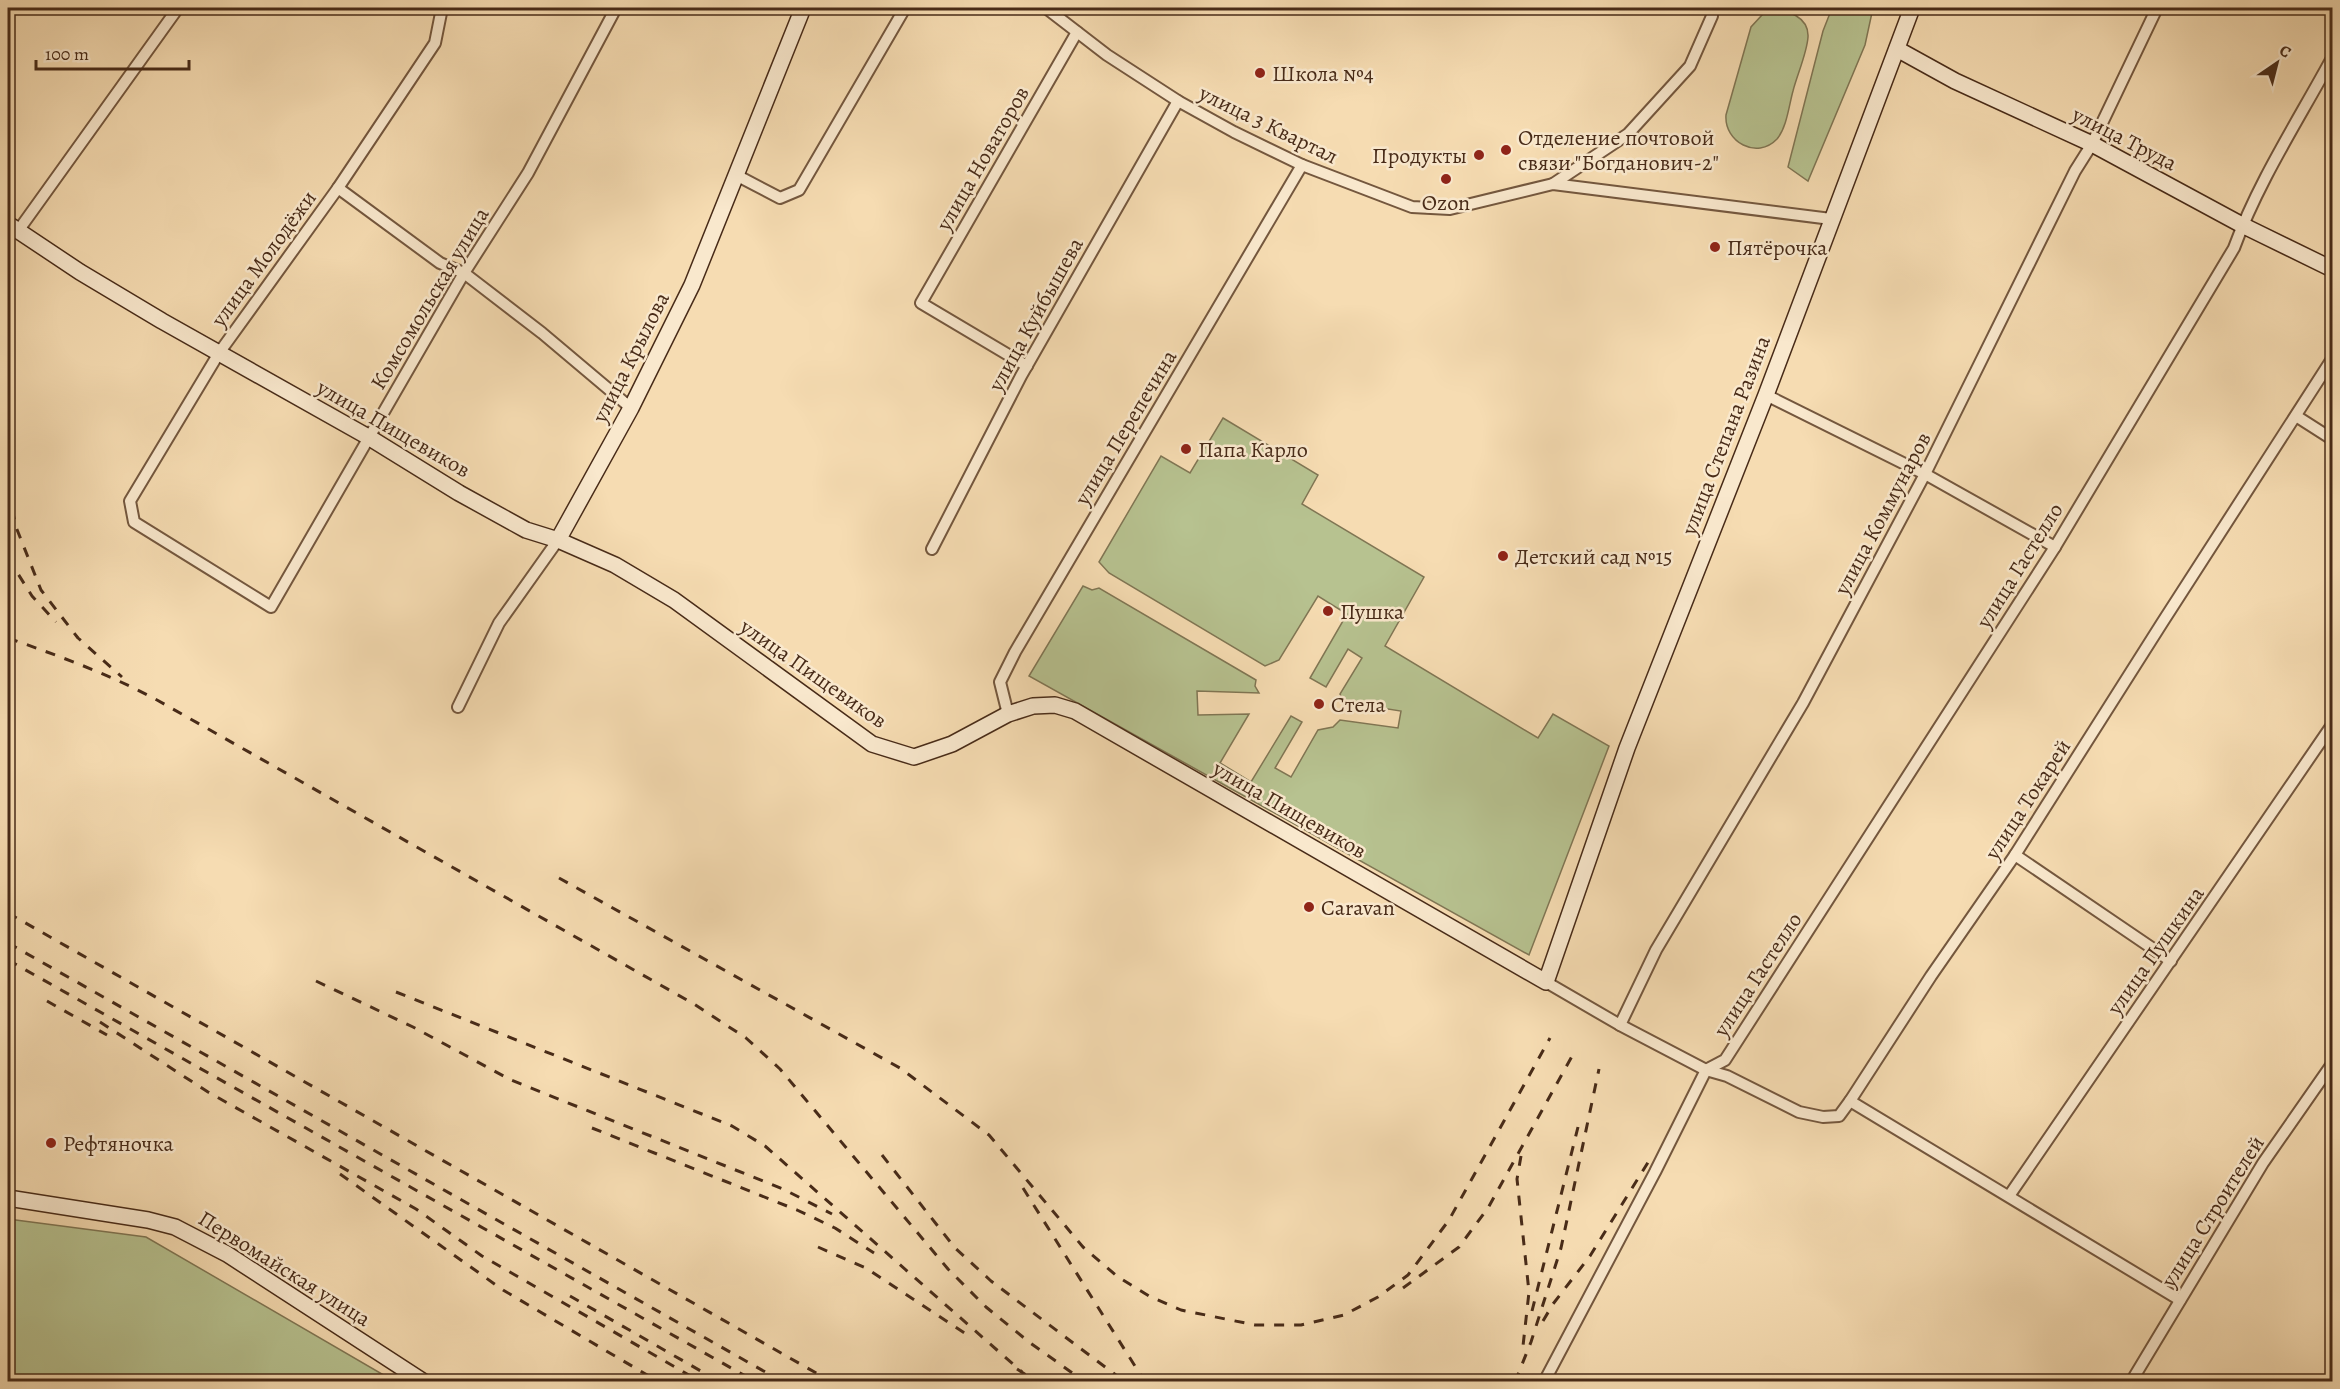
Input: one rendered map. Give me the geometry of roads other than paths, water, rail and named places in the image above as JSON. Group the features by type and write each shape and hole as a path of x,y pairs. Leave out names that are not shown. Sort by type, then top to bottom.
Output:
{"main road":[{"name":"улица Крылова","path":"558,540 632,408 692,285 803,8"},
{"name":"улица Степана Разина","path":"1546,982 1628,748 1766,395 1912,8"},
{"name":"улица Труда","path":"1897,48 1955,81 2092,144 2242,225 2332,269"},
{"name":"улица Пищевиков","path":"13,228 80,272 370,438 459,493 526,530 558,540 615,565 674,600 872,744 914,757 952,744 1008,714 1033,706 1055,705 1075,711 1546,982"},
{"name":"Первомайская улица","path":"8,1198 148,1220 176,1227 227,1254 424,1382"}],"street":[{"path":"13,228 178,8"},
{"name":"улица Молодёжи","path":"271,607 134,522 130,501 219,353 338,188 435,43 442,8"},
{"name":"Комсомольская улица","path":"271,607 464,273 528,173 616,8"},
{"path":"735,175 780,198 799,190 905,8"},
{"name":"улица 3 Квартал","path":"1047,8 1077,33 1178,101 1302,165 1394,201 1412,207 1450,208 1553,184"},
{"path":"1553,184 1628,134 1690,66 1712,16 1712,8"},
{"name":"улица Коммунаров","path":"1620,1025 1656,950 1803,703 1925,474 2074,171 2092,144 2157,8"},
{"name":"улица Новаторов","path":"1027,366 921,303 1077,33"},
{"name":"улица Гастелло","path":"1706,1070 1725,1060 2055,547 2234,248 2242,225 2332,58"},
{"name":"улица Куйбышева","path":"932,549 1027,366 1178,101"},
{"name":"улица Перепечина","path":"1008,714 1000,682 1015,652 1302,165"},
{"path":"1553,184 1831,219"},
{"path":"338,188 441,263 464,273 542,333 632,408"},
{"name":"улица Токарей","path":"1850,1101 1931,976 2015,855 2332,359"},
{"path":"1766,395 1925,474 2055,547"},
{"path":"2296,416 2332,439"},
{"name":"улица Крылова","path":"458,707 499,623 558,540"},
{"name":"улица Пушкина","path":"2009,1196 2332,725"},
{"path":"2015,855 2171,962"},
{"name":"улица Пищевиков","path":"1546,982 1620,1025 1706,1070 1728,1076 1799,1113 1823,1117 1839,1116 1850,1101"},
{"name":"улица Строителей","path":"2131,1382 2263,1163 2332,1064"},
{"path":"1544,1382 1706,1070"},
{"path":"1850,1101 2180,1300"}],"railway":[{"path":"8,490 16,527 41,590 78,638 122,677"},
{"path":"8,558 32,596 56,622"},
{"path":"8,638 102,674 157,700 694,1004 746,1038 780,1069 948,1269 986,1307 1029,1342 1085,1382"},
{"path":"559,878 900,1068 989,1135 1083,1247 1118,1277 1149,1296 1181,1310 1255,1325 1301,1325 1344,1315 1378,1297 1408,1275 1449,1220 1550,1038"},
{"path":"8,913 832,1382"},
{"path":"8,943 783,1382"},
{"path":"8,960 756,1382"},
{"path":"316,981 413,1027 511,1080 783,1189 832,1214"},
{"path":"396,992 732,1126 765,1146 1022,1372"},
{"path":"47,1001 107,1035"},
{"path":"100,1022 208,1092 416,1209 482,1256 701,1382"},
{"path":"1403,1288 1459,1247 1488,1208 1576,1049"},
{"path":"1515,1382 1531,1342 1561,1248 1599,1069"},
{"path":"1532,1311 1578,1127"},
{"path":"592,1128 797,1210 835,1228 874,1253"},
{"path":"882,1155 955,1248 991,1281 1125,1382"},
{"path":"1521,1156 1517,1179 1529,1292 1523,1346"},
{"path":"1543,1321 1553,1304 1590,1256 1652,1156"},
{"path":"340,1174 503,1290 659,1382"},
{"path":"1023,1188 1145,1382"},
{"path":"818,1247 866,1268 972,1338"},
{"path":"570,1296 720,1382"},
{"path":"1017,1369 1037,1382"}],"place":[{"name":"Школа №4","path":"1260,73"},
{"name":"Отделение почтовой связи \"Богданович-2\"","path":"1506,150"},
{"name":"Продукты","path":"1479,155"},
{"name":"Ozon","path":"1446,179"},
{"name":"Пятёрочка","path":"1715,247"},
{"name":"Папа Карло","path":"1186,449"},
{"name":"Детский сад №15","path":"1503,556"},
{"name":"Пушка","path":"1328,611"},
{"name":"Стела","path":"1319,704"},
{"name":"Caravan","path":"1309,907"},
{"name":"Рефтяночка","path":"51,1143"}]}
